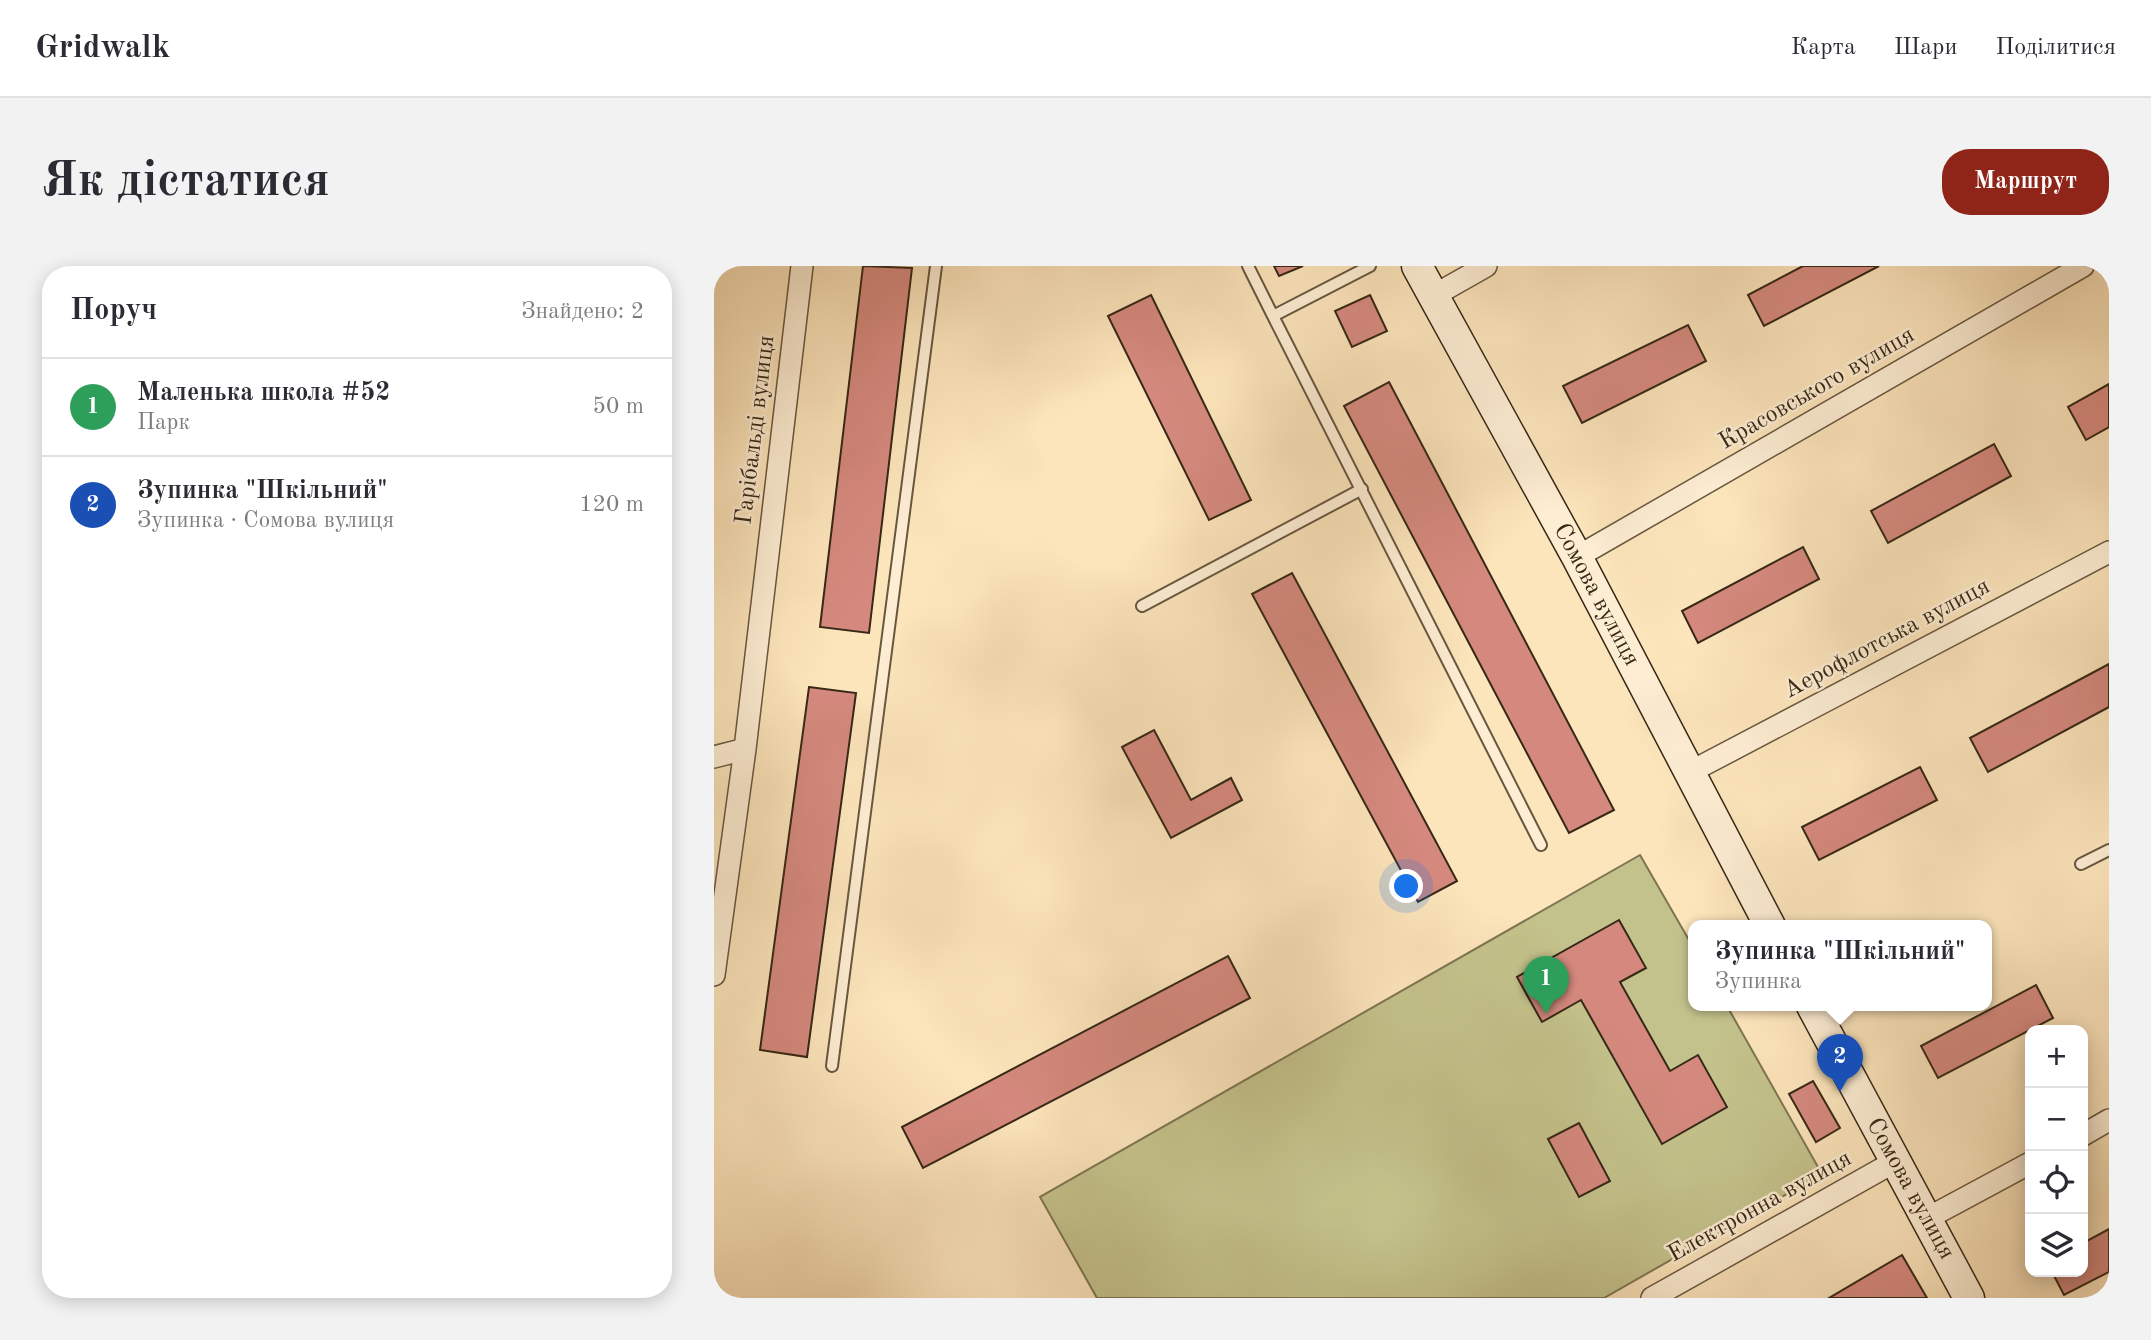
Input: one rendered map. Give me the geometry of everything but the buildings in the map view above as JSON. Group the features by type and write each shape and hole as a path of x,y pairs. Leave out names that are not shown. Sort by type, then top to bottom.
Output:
{"main road":[{"name":"Сомова вулиця","path":"1418,266 1577,557 1767,920"},
{"name":"Сомова вулиця","path":"1815,1011 1969,1298"}],"street":[{"name":"Гарібальді вулиця","path":"714,975 802,266"},
{"path":"1433,296 1486,266"},
{"name":"Красовського вулиця","path":"1577,557 2082,266"},
{"name":"Аерофлотська вулиця","path":"1690,772 2109,552"},
{"path":"714,757 744,749"},
{"path":"2088,1132 2109,1121"},
{"name":"Електронна вулиця","path":"1652,1298 1894,1162"},
{"path":"1926,1219 2025,1166"}],"lane":[{"path":"832,1066 936,266"},
{"path":"1248,266 1541,845"},
{"path":"1273,316 1370,266"},
{"path":"1142,606 1362,489"},
{"path":"2081,864 2109,850"}],"shaded area":[{"path":"1640,855 1688,938 1688,1011 1730,1011 1822,1174 1604,1298 1097,1298 1040,1197"}],"place":[{"name":"Маленька школа #52","path":"1546,1014"},
{"name":"Зупинка \"Шкільний\"","path":"1840,1092"}]}
